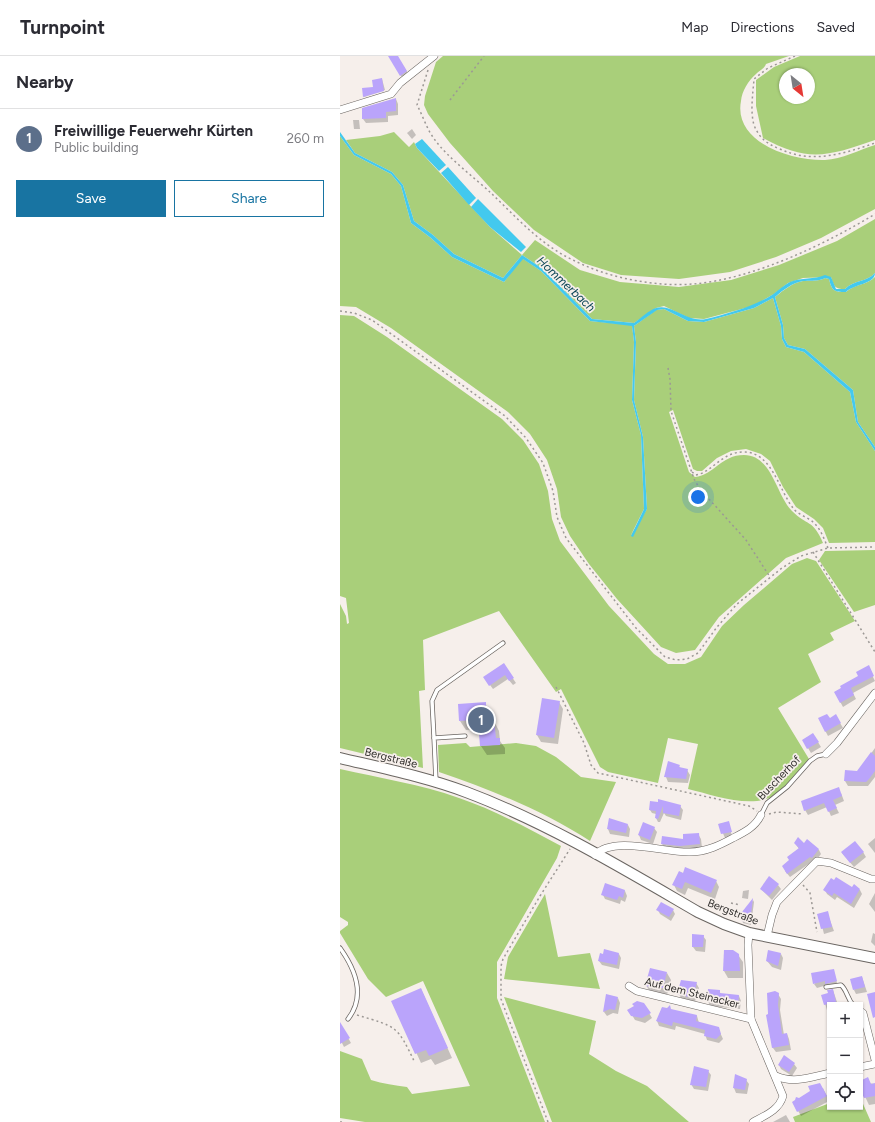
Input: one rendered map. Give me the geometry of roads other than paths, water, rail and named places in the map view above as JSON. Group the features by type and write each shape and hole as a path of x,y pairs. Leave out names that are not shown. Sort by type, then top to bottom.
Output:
{"main road":[{"name":"Bergstraße","path":"340,758 436,782 466,792 519,814 575,843 698,912 724,924 749,933 816,944 875,958"}],"street":[{"path":"340,110 391,94 400,83 434,56"},
{"name":"Buscherhof","path":"826,754 837,743 875,693"},
{"path":"595,854 603,849 631,845 678,851 705,851 742,834 757,822 761,815"},
{"path":"767,936 777,902 817,861 831,863 871,879 875,879"},
{"name":"Auf dem Steinacker","path":"749,933 748,944 751,1019 776,1076 783,1096 781,1103 773,1111 753,1122"},
{"name":"Auf dem Steinacker","path":"629,986 637,991 751,1019"},
{"path":"863,1017 875,1060"},
{"path":"863,1066 875,1064"},
{"path":"776,1076 786,1081 795,1081 827,1074"}],"lane":[{"name":"Bergstraße","path":"436,782 432,701 437,690 503,642"},
{"path":"434,738 465,736"},
{"name":"Buscherhof","path":"761,815 767,803 787,787 810,762 817,756 826,754"},
{"path":"340,948 353,969 358,984 357,999 353,1014 348,1019"},
{"path":"826,987 841,985 851,1002"}],"water":[{"path":"340,132 355,153 392,172 403,185 414,221 433,235 454,254 503,278 522,255 543,269 592,319 634,323 650,311 662,307 692,318 706,319 730,313 752,305 770,296 794,280 817,278 825,275 831,277 836,289 845,289 852,284 872,276 875,273 874,277 868,282 854,287 846,292 834,290 829,279 825,278 795,283 784,289 775,297 783,325 784,338 788,345 805,349 853,390 858,422 875,447 875,451 856,422 850,392 804,352 786,347 782,339 781,326 773,298 754,308 704,322 688,321 664,309 657,310 634,326 636,342 634,400 643,437 647,509 633,537 631,536 644,509 641,435 632,400 634,342 632,326 590,321 541,271 523,259 504,282 452,257 431,238 411,223 401,186 391,174 354,155 340,136"},
{"path":"422,139 446,165 439,171 417,148 415,144"},
{"path":"448,167 476,198 469,205 441,173"},
{"path":"478,199 526,247 521,252 490,227 471,207"}],"place":[{"name":"Freiwillige Feuerwehr Kürten","path":"481,720"}],"water label":[{"name":"Hommerbach","path":"566,284"}]}
